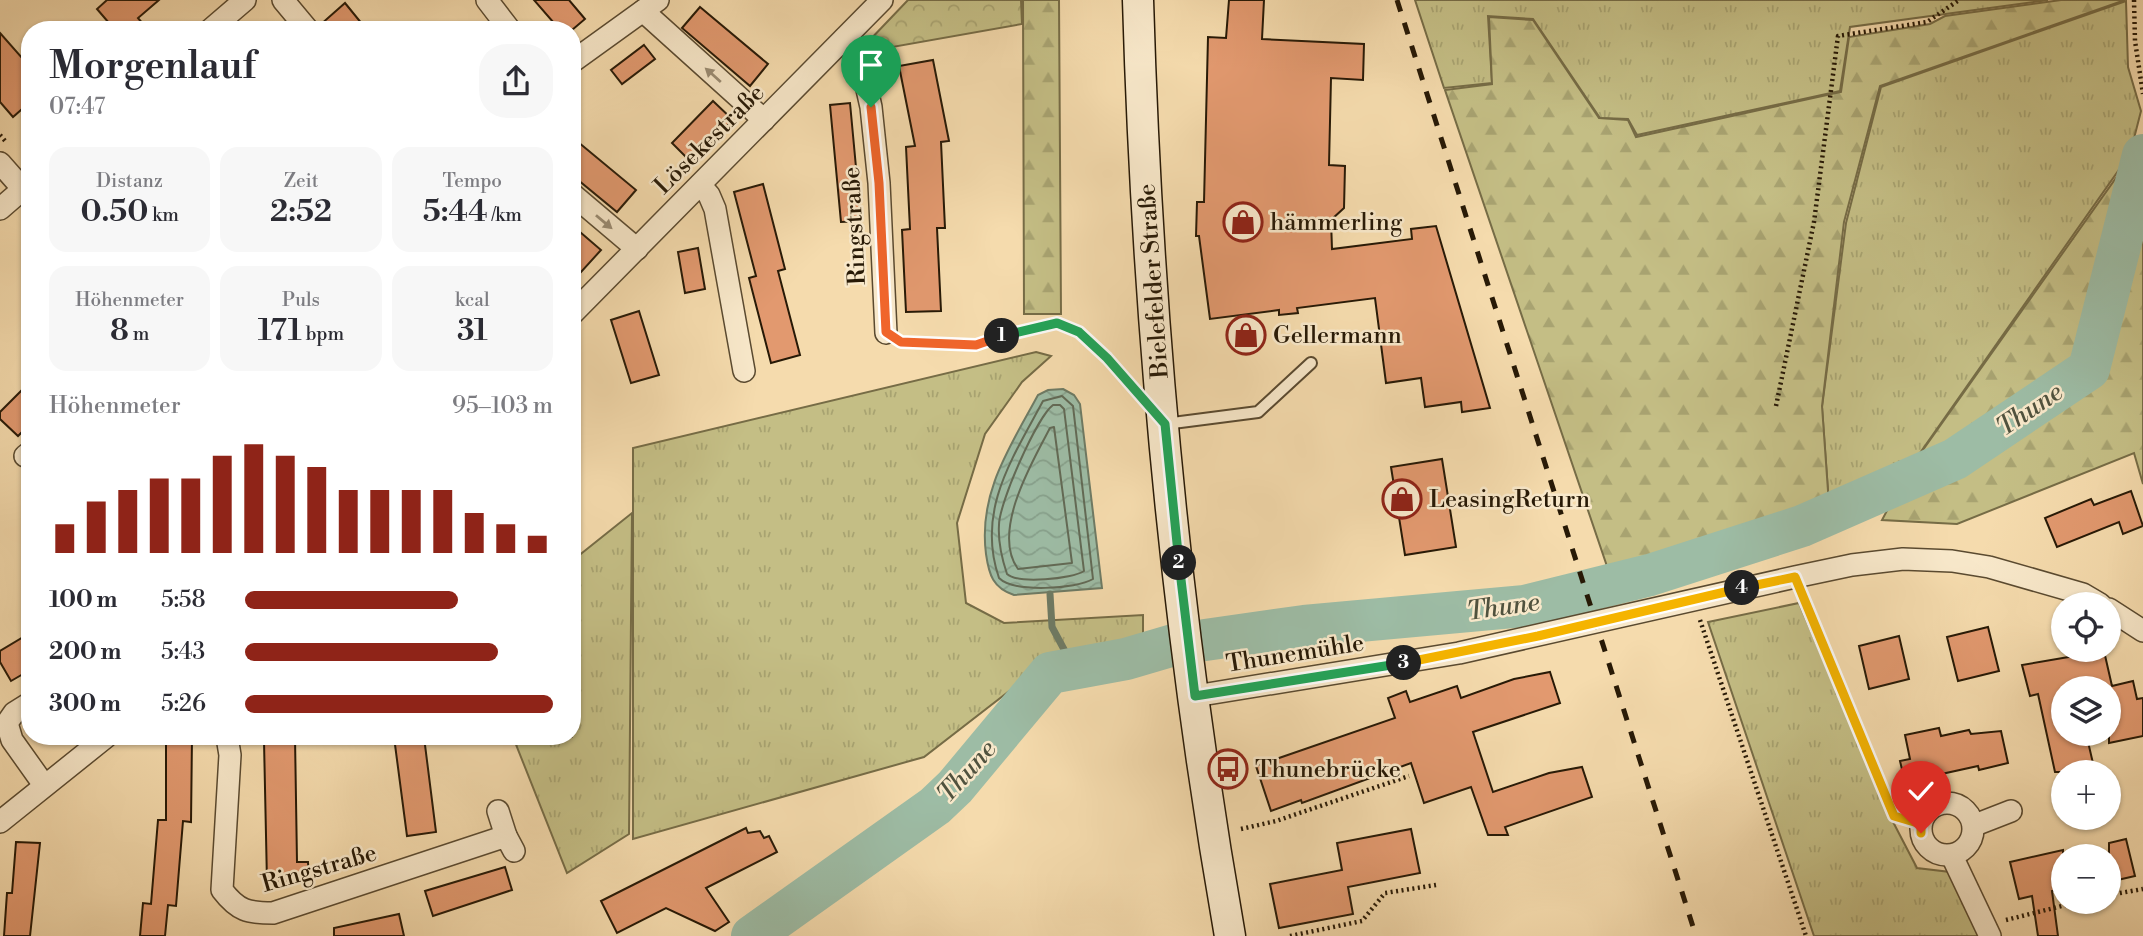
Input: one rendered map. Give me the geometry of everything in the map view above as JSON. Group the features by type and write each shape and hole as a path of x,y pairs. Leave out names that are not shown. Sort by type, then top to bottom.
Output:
{"main road":[{"name":"Bielefelder Straße","path":"1138,0 1147,196 1165,424 1193,682 1230,936"}],"street":[{"path":"220,21 245,0"},
{"path":"284,0 301,21"},
{"path":"487,0 503,21"},
{"name":"Lösekestraße","path":"581,305 881,0"},
{"path":"581,55 651,4 764,120"},
{"name":"Ringstraße","path":"845,38 860,58 871,107 879,183 886,332"},
{"path":"0,163 21,184"},
{"path":"700,185 709,195 715,209 744,371"},
{"path":"0,209 21,194"},
{"path":"581,202 637,249"},
{"name":"Thunemühle","path":"1193,682 1459,653 1795,577 1852,565 1903,559 1951,561 2030,578 2076,592"},
{"path":"2121,616 2142,627"},
{"path":"21,709 7,723 12,740 44,785"},
{"path":"0,822 96,745"},
{"name":"Ringstraße","path":"228,745 230,755 222,890 233,905 246,913 273,913 510,844 498,811"},
{"path":"1950,802 1964,807 1975,825 1968,847 1952,856 1933,852 1927,847 1921,833 1921,824 1927,811 1939,803 1950,802"},
{"path":"1975,825 2011,811"},
{"path":"1952,856 1987,931"}],"lane":[{"path":"1165,424 1258,412 1311,363"}],"path":[{"path":"1776,406 1814,222 1838,36 1927,22 1959,0"},
{"path":"2134,0 2135,41 2143,94"},
{"path":"886,332 901,342 976,345 1034,326 1057,323 1079,332 1091,342 1137,396"},
{"path":"1795,577 1894,816 1921,824"},
{"path":"1693,599 1806,936"},
{"path":"1241,829 1276,821 1409,776"},
{"path":"1290,936 1362,921 1385,893 1436,885"},
{"path":"2121,893 2143,889"},
{"path":"1987,931 2051,911"}],"green space":[{"path":"908,0 1021,0 1022,24 870,51 866,44"},
{"path":"1023,0 1059,0 1061,314 1024,314"},
{"path":"1415,0 2048,0 1850,27 1840,91 1637,135 1628,119 1600,118 1533,19 1488,16 1492,83 1444,88"},
{"path":"2061,0 2125,0 1880,86 1844,222 1822,406 1829,505 1611,578 1445,90 1492,84 1489,17 1533,20 1599,118 1628,120 1636,137 1841,92 1849,37 1930,24 1945,16"},
{"path":"2126,1 2128,67 2141,111 2130,154 1908,470 1829,505 1822,407 1846,223 1881,87"},
{"path":"2133,154 2143,166 2143,484 2134,453 1957,524 1882,520 1908,471"},
{"path":"1036,352 1051,356 1022,382 985,434 957,523 966,603 1004,623 1143,615 1143,636 1044,664 924,757 633,839 633,448"},
{"path":"632,513 629,834 567,873 516,745 581,745 581,554"},
{"path":"1799,603 1891,818 1917,868 1950,872 1979,936 1814,936 1708,622"}],"water":[{"path":"1063,389 1074,395 1080,404 1102,588 1014,595 1001,589 993,580 987,562 987,511 998,471 1038,395 1048,390"}],"building":[{"path":"107,0 159,0 138,18 140,21 107,21 97,9"},
{"path":"534,0 569,0 585,19 581,22 552,21"},
{"path":"1229,0 1264,0 1262,39 1364,44 1363,80 1331,78 1329,165 1345,166 1344,208 1331,220 1332,249 1412,239 1411,229 1436,226 1490,408 1462,412 1461,402 1425,407 1421,378 1386,383 1375,298 1297,308 1298,313 1279,315 1279,310 1210,319 1199,236 1196,236 1197,202 1204,202 1208,37 1226,38"},
{"path":"345,3 360,21 325,21"},
{"path":"700,7 768,64 750,86 682,28"},
{"path":"0,33 21,57 21,110 13,117 0,102"},
{"path":"644,45 655,59 622,84 611,70"},
{"path":"933,60 949,141 941,142 945,228 937,228 941,311 906,312 902,230 910,229 906,147 915,146 899,66"},
{"path":"713,101 733,120 691,162 672,143"},
{"path":"850,103 861,221 841,222 830,105"},
{"path":"581,144 636,190 617,212 581,182"},
{"path":"763,184 785,269 778,271 800,355 771,363 749,278 756,276 734,192"},
{"path":"581,233 601,250 581,272"},
{"path":"698,248 705,289 685,293 678,252"},
{"path":"639,311 659,375 631,383 611,320"},
{"path":"21,391 21,433 18,436 0,419 0,412"},
{"path":"1442,459 1456,547 1405,555 1391,467"},
{"path":"2131,491 2143,526 2123,534 2119,522 2057,547 2045,518 2091,499 2094,505"},
{"path":"1988,627 1999,671 1958,681 1947,637"},
{"path":"1899,636 1909,679 1869,689 1859,646"},
{"path":"21,638 21,675 11,681 0,662 0,651"},
{"path":"2051,660 2107,662 2110,676 2051,676 2051,746 2089,746 2092,760 2052,760 2038,694 2030,696 2022,665"},
{"path":"1550,672 1560,703 1473,732 1493,792 1549,773 1582,767 1592,797 1505,827 1508,835 1488,835 1471,787 1424,803 1411,763 1302,803 1301,800 1271,811 1256,766 1395,718 1388,698 1406,691 1410,702 1457,686 1461,698 1514,679"},
{"path":"2133,681 2137,699 2143,698 2143,736 2121,741 2121,684"},
{"path":"1939,728 1941,736 1969,730 1971,734 2001,731 2008,763 1979,770 1978,766 1905,782 1900,761 1910,759 1905,735"},
{"path":"166,745 192,745 191,822 183,821 176,906 168,905 165,936 140,936 143,903 151,904 158,820 166,820"},
{"path":"264,745 295,745 297,862 308,862 309,881 267,882"},
{"path":"395,745 425,745 436,832 407,836"},
{"path":"746,828 748,833 760,831 764,838 769,836 777,852 706,888 729,922 715,931 666,908 617,933 601,901"},
{"path":"1411,829 1420,873 1348,887 1353,914 1279,928 1270,884 1342,870 1337,843"},
{"path":"2126,839 2135,876 2121,879 2121,844 2109,843"},
{"path":"16,842 40,843 30,936 4,936 7,893 12,893"},
{"path":"2051,853 2051,914 2055,914 2058,936 2038,936 2032,896 2019,899 2010,862"},
{"path":"505,867 512,890 433,916 425,891"},
{"path":"399,914 404,936 334,936 334,928"}],"waterway":[{"name":"Thune","path":"752,936 935,806 955,787 1050,673 1126,659 1177,644 1304,626 1525,606 1650,575 1802,526 1955,459 2089,369 2143,155"},
{"path":"1050,594 1052,627 1074,668"}],"railway":[{"path":"1397,0 1696,936"}],"place":[{"name":"hämmerling","path":"1243,222"},
{"name":"Gellermann","path":"1246,335"},
{"name":"LeasingReturn","path":"1402,499"},
{"name":"Thunebrücke","path":"1228,769"}],"route":[{"path":"871,107 879,183 886,332 901,342 976,345 1034,326 1057,323 1079,332 1091,342 1165,424 1195,696 1459,653 1795,577 1894,816 1921,824 1921,833"}]}
